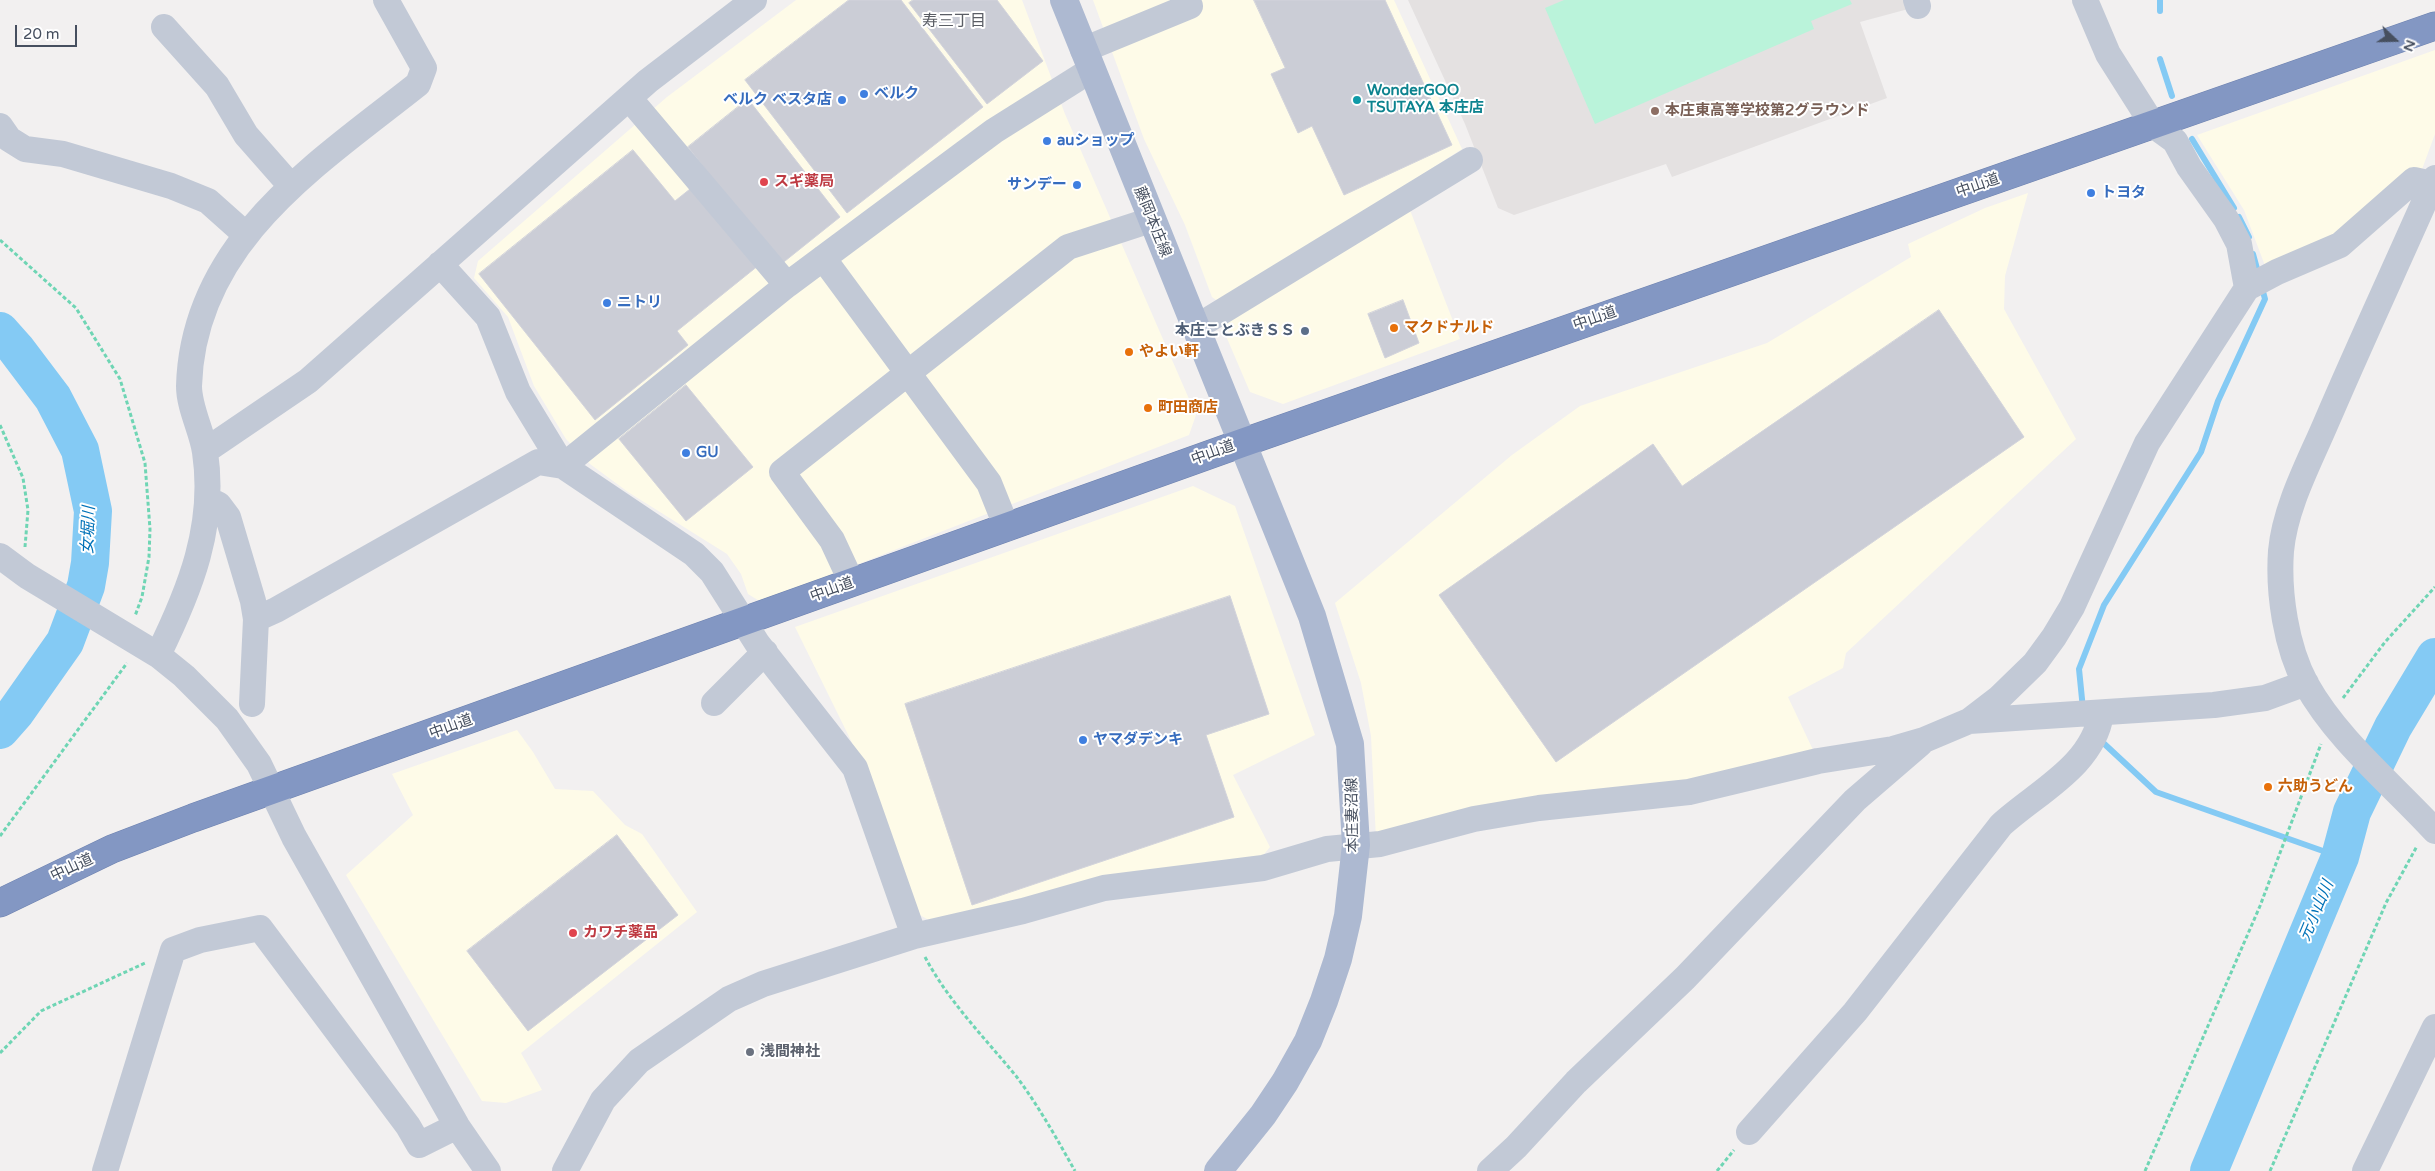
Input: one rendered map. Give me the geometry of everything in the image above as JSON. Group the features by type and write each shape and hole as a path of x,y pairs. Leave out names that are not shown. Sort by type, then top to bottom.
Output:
{"highway":[{"name":"中山道","path":"0,903 112,849 271,791 1242,443 2435,26"}],"main road":[{"name":"藤岡本庄線","path":"1064,0 1242,443"},
{"name":"本庄妻沼線","path":"1218,1171 1263,1115 1285,1082 1308,1041 1338,959 1348,916 1356,845 1350,744 1312,616 1242,443"}],"street":[{"path":"142,645 171,627 200,552 209,500 205,451 189,388 192,354 200,319 214,284 245,234 290,185 418,84 424,68 386,0"},
{"path":"205,451 308,382 629,98 754,0"},
{"path":"2085,0 2108,54 2153,125 2175,141 2189,167 2226,219 2260,281"},
{"path":"563,466 787,285 1087,60 1190,6"},
{"path":"164,26 217,86 246,135 290,185"},
{"path":"629,98 787,285"},
{"path":"0,126 9,139 25,149 63,154 171,186 208,201 245,234"},
{"path":"1195,328 1470,160"},
{"path":"565,1171 603,1100 639,1061 730,999 763,984 914,936 1023,911 1104,888 1281,865 1327,849 1380,844 1474,819 1539,808 1690,792 1810,763 1893,749 1924,740 1969,722 1999,698 2035,663 2054,637 2072,607 2147,443 2260,281 2340,245 2414,180 2434,181 2373,312 2290,512 2281,551 2282,584 2292,649 2306,683 2335,726 2427,826"},
{"path":"852,583 832,540 782,472 1068,247 1151,220"},
{"path":"823,258 909,372 989,484 1007,528"},
{"path":"440,264 488,317 518,392 563,466"},
{"path":"256,619 276,610 538,462 563,466 694,554 712,572 765,652 855,768 914,936"},
{"path":"209,500 219,505 228,517 244,568 256,619 252,704"},
{"path":"15,567 142,645 184,676 227,720 259,764 294,837 457,1126 488,1171"},
{"path":"714,703 765,652"},
{"path":"1969,722 2089,724 2265,698 2306,683"},
{"path":"1749,1132 1855,1012 2001,825 2021,807 2062,777 2089,724"},
{"path":"1490,1171 1516,1148 1576,1082 1685,978 1855,800 1924,740"},
{"path":"105,1171 172,950 200,940 260,928 408,1126 419,1144 457,1126"},
{"path":"2365,1171 2435,1027"}],"path":[{"path":"0,240 76,308 120,378 145,463 150,529 142,596 142,645 0,836"},
{"path":"0,425 22,478 28,510 28,534 15,567"},
{"path":"2145,1171 2357,677 2384,642 2435,587"},
{"path":"2270,1171 2386,904 2427,826"},
{"path":"914,936 934,975 966,1020 1016,1078 1075,1171"},
{"path":"0,1053 40,1011 172,950"},
{"path":"1716,1171 1749,1132"}],"shaded area":[{"path":"796,0 1022,0 1065,114 1196,415 1189,435 761,602 748,594 741,574 727,554 628,492 590,464 566,439 534,386 508,317 474,278 478,261 667,97"},
{"path":"1093,0 1394,0 1462,149 1220,303 1212,297 1185,225 1144,139"},
{"name":"本庄東高等学校第2グラウンド","path":"1408,0 1909,0 1912,8 1860,22 1887,98 1672,177 1666,164 1514,215 1498,208 1465,124"},
{"path":"2435,50 2435,134 2421,172 2337,240 2267,271 2244,210 2197,135"},
{"path":"2028,193 2005,276 2004,309 2076,439 1846,653 1843,668 1788,697 1814,752 1690,784 1376,839 1371,736 1361,683 1335,603 1512,455 1580,406 1767,343 1911,257 1908,244 1985,208"},
{"path":"1408,205 1460,339 1283,404 1250,392 1223,329 1228,316"},
{"path":"1193,486 1235,506 1315,735 1233,775 1270,847 1261,858 932,922 920,915 867,773 795,627"},
{"path":"517,730 533,752 555,789 593,791 625,825 642,834 697,912 521,1053 542,1090 506,1103 482,1101 346,875 413,815 392,774"}],"green space":[{"path":"1564,0 1850,0 1852,4 1811,21 1814,29 1595,124 1545,8"}],"building":[{"name":"ベルク","path":"849,0 901,0 983,107 847,213 745,80"},
{"path":"913,0 997,0 1043,61 987,104 909,3"},
{"name":"WonderGOO TSUTAYA 本庄店","path":"1254,0 1385,0 1452,145 1344,195 1312,126 1298,133 1271,74 1285,68"},
{"name":"スギ薬局","path":"748,99 840,217 780,265 688,147"},
{"name":"ニトリ","path":"633,150 675,201 695,185 759,265 677,331 688,345 595,420 479,274"},
{"name":"マクドナルド","path":"1403,300 1419,343 1385,358 1368,314"},
{"path":"1939,310 2024,437 1556,762 1439,595 1653,444 1682,486"},
{"name":"GU","path":"686,385 753,467 686,521 619,439"},
{"path":"1230,596 1269,714 1206,735 1234,817 972,905 905,704"},
{"name":"カワチ薬品","path":"617,835 678,915 528,1031 467,951"}],"waterway":[{"path":"2160,0 2160,11"},
{"path":"2160,59 2172,96"},
{"path":"2192,139 2234,208"},
{"path":"2239,217 2249,237"},
{"path":"2253,254 2259,276"},
{"path":"2083,709 2079,669 2104,605 2201,452 2218,401 2265,299 2262,288"},
{"name":"女堀川","path":"0,331 53,398 80,450 93,511 90,563 86,586 65,642 15,713 0,730"},
{"name":"元小山川","path":"2209,1171 2340,857 2352,812 2393,727 2435,657"},
{"path":"2098,738 2156,792 2340,857"}],"place":[{"name":"ベルク","path":"864,94"},
{"name":"ベルク ベスタ店","path":"842,100"},
{"name":"WonderGOO TSUTAYA 本庄店","path":"1357,100"},
{"name":"本庄東高等学校第2グラウンド","path":"1655,111"},
{"name":"auショップ","path":"1047,141"},
{"name":"スギ薬局","path":"764,182"},
{"name":"サンデー","path":"1077,185"},
{"name":"トヨタ","path":"2091,193"},
{"name":"ニトリ","path":"607,303"},
{"name":"マクドナルド","path":"1394,328"},
{"name":"本庄ことぶきＳＳ","path":"1305,331"},
{"name":"やよい軒","path":"1129,352"},
{"name":"町田商店","path":"1148,408"},
{"name":"GU","path":"686,453"},
{"name":"ヤマダデンキ","path":"1083,740"},
{"name":"六助うどん","path":"2268,787"},
{"name":"カワチ薬品","path":"573,933"},
{"name":"浅間神社","path":"750,1052"}],"district":[{"name":"寿三丁目","path":"954,22"}]}
